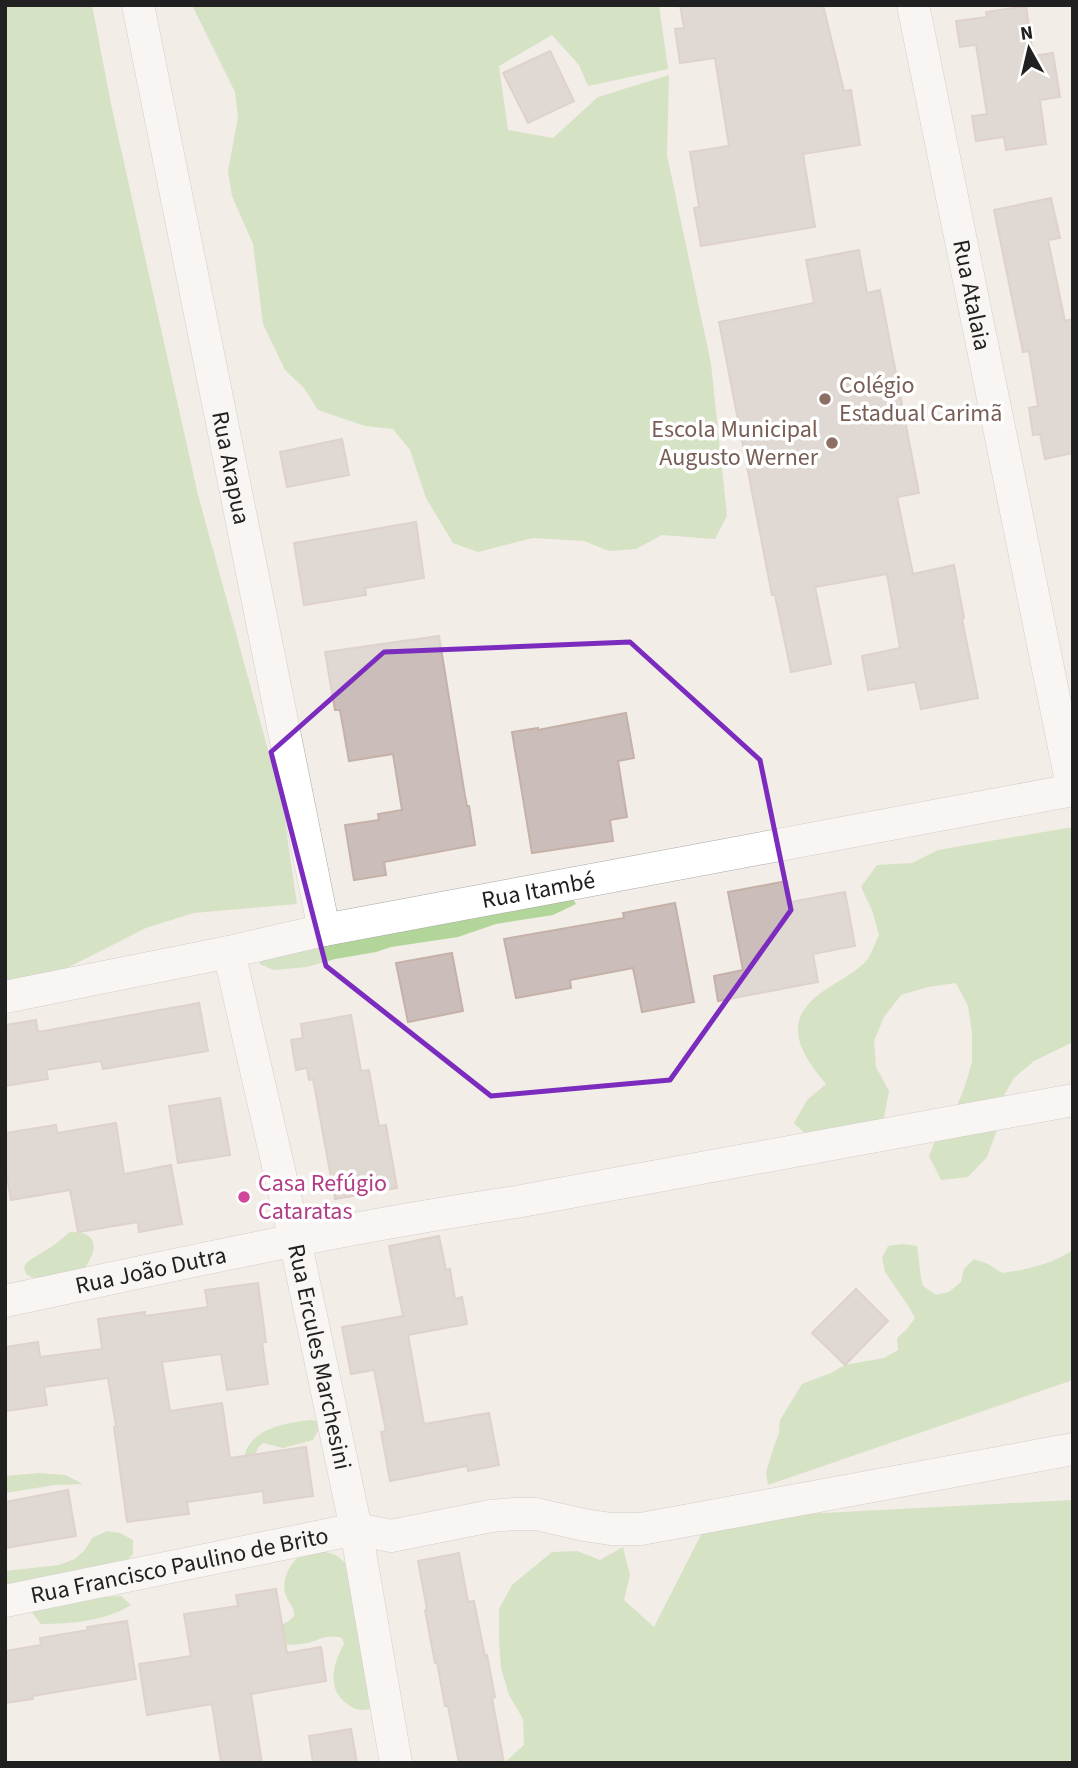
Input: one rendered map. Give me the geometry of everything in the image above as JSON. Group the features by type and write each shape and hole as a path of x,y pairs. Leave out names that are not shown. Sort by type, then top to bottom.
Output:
{"street":[{"name":"Rua Arapua","path":"138,5 324,930"},
{"name":"Rua Atalaia","path":"913,5 1073,791"},
{"name":"Rua Itambé","path":"5,997 324,930 1073,791"},
{"name":"Rua Ercules Marchesini","path":"229,952 295,1240 356,1529 396,1763"},
{"name":"Rua João Dutra","path":"5,1301 431,1214 516,1202 1073,1100"},
{"path":"356,1529 391,1536 514,1514 536,1514 611,1529 641,1529 1073,1449"},
{"name":"Rua Francisco Paulino de Brito","path":"5,1601 356,1529"}],"highlighted area":[{"path":"630,642 760,760 791,910 670,1080 491,1096 326,966 271,752 384,652"}],"green space":[{"path":"5,5 92,5 111,104 198,495 282,801 297,904 194,913 146,928 55,974 5,986"},
{"path":"192,5 659,5 668,69 588,86 579,65 552,35 499,66 508,130 553,138 598,97 669,75 667,155 711,364 727,516 715,539 662,535 636,549 609,551 584,541 533,538 478,552 453,543 426,498 410,450 393,429 365,426 318,410 304,388 285,370 263,324 253,244 232,196 228,171 238,117 235,92"},
{"path":"1073,827 1073,1042 1034,1061 1014,1078 1000,1102 997,1130 987,1157 968,1177 941,1180 929,1156 939,1131 955,1111 972,1062 968,1006 956,983 901,995 884,1017 874,1041 876,1067 889,1091 884,1117 867,1138 817,1145 794,1123 807,1100 826,1084 802,1048 798,1025 809,1003 858,968 870,954 879,935 872,910 861,887 877,865 912,863 938,850"},
{"path":"569,893 576,904 553,915 496,924 458,937 391,947 307,967 274,970 259,964 266,951"},
{"path":"70,1232 88,1236 94,1245 91,1258 82,1272 39,1281 26,1274 24,1267 27,1262"},
{"path":"888,1246 917,1246 923,1286 936,1295 949,1292 961,1282 964,1269 974,1259 1002,1273 1039,1266 1073,1250 1073,1380 768,1485 766,1472 779,1433 780,1420 802,1384 845,1365 884,1358 898,1350 897,1338 915,1318 885,1272 882,1258"},
{"path":"317,1421 320,1427 313,1440 283,1448 263,1443 258,1448 255,1454 253,1488 249,1494 244,1474 247,1448 262,1433 273,1428"},
{"path":"39,1473 65,1475 83,1484 55,1485 5,1493 5,1476"},
{"path":"1073,1500 1073,1763 504,1763 524,1745 523,1719 509,1695 501,1668 499,1609 512,1585 552,1552 577,1551 600,1560 623,1547 630,1575 624,1600 654,1627 709,1519"},
{"path":"107,1531 120,1533 133,1540 133,1554 90,1598 121,1596 131,1605 110,1615 88,1620 41,1624 28,1601 5,1592 5,1571 59,1565 75,1559 85,1550 92,1538"},
{"path":"315,1549 336,1555 348,1565 372,1708 355,1709 337,1693 334,1669 344,1644 342,1638 328,1637 308,1643 284,1645 273,1629 294,1616 285,1591 289,1569 302,1555"}],"building":[{"path":"680,5 823,5 844,91 851,90 860,145 803,154 815,227 701,246 694,208 699,207 690,152 729,146 715,58 680,63 675,29 684,28"},
{"path":"1026,6 1033,56 1053,53 1060,97 1040,100 1046,144 1006,150 1004,137 976,141 972,116 987,114 976,45 960,47 956,21 987,17 986,12"},
{"path":"550,51 574,101 528,123 503,73"},
{"path":"1051,198 1060,238 1048,240 1065,321 1073,319 1073,453 1045,459 1040,434 1033,435 1029,408 1038,406 1029,351 1023,352 994,210"},
{"path":"859,250 867,293 880,290 919,493 897,497 913,574 954,565 978,698 921,709 915,682 868,690 862,656 900,648 887,574 815,587 831,664 791,672 775,595 772,595 719,322 814,303 806,260"},
{"path":"342,439 349,475 287,487 280,452"},
{"path":"416,522 424,578 365,588 366,595 304,605 294,543"},
{"path":"439,636 475,845 384,862 386,875 354,880 345,825 379,820 378,814 402,810 393,754 349,761 340,710 335,710 325,652"},
{"path":"626,713 634,758 618,761 627,817 610,820 613,841 532,853 512,732 538,730"},
{"path":"787,881 791,902 845,892 855,946 813,954 818,982 718,1001 714,976 743,970 728,892"},
{"path":"675,903 694,1002 642,1012 633,968 570,980 571,988 516,998 504,939 624,918 623,913"},
{"path":"452,953 463,1011 408,1022 396,963"},
{"path":"199,1003 208,1051 103,1069 101,1061 46,1070 48,1079 5,1086 5,1025 36,1020 38,1032"},
{"path":"351,1015 361,1071 369,1070 379,1126 386,1125 397,1188 335,1199 313,1079 309,1080 307,1068 296,1070 291,1040 303,1038 301,1024"},
{"path":"220,1098 230,1155 178,1163 169,1106"},
{"path":"116,1123 124,1174 171,1165 182,1224 139,1232 138,1222 78,1232 70,1190 11,1200 5,1165 5,1133 56,1125 57,1133"},
{"path":"439,1236 446,1270 450,1269 455,1299 462,1297 467,1324 408,1335 424,1424 489,1413 499,1465 468,1471 467,1466 390,1481 381,1432 386,1431 374,1370 351,1374 342,1327 403,1316 389,1246"},
{"path":"258,1283 266,1342 262,1342 268,1384 227,1390 221,1354 162,1362 170,1411 222,1403 230,1458 306,1447 313,1496 264,1503 263,1491 187,1502 189,1514 127,1522 108,1378 44,1387 47,1405 5,1411 5,1347 38,1342 40,1357 102,1349 98,1319 145,1312 145,1316 208,1307 205,1290"},
{"path":"856,1289 888,1321 845,1365 812,1333"},
{"path":"68,1490 76,1536 5,1548 5,1502"},
{"path":"459,1553 468,1602 474,1601 485,1656 487,1655 504,1763 459,1763 448,1706 445,1706 437,1662 435,1663 418,1561"},
{"path":"276,1589 287,1653 321,1647 326,1681 251,1694 262,1763 221,1763 212,1704 147,1715 139,1664 191,1656 184,1614 238,1606 236,1595"},
{"path":"127,1621 136,1679 5,1703 5,1651 41,1645 40,1638"},
{"path":"351,1729 357,1763 313,1763 309,1736"}],"place":[{"name":"Colégio Estadual Carimã","path":"825,399"},
{"name":"Escola Municipal Augusto Werner","path":"832,443"},
{"name":"Casa Refúgio Cataratas","path":"244,1197"}]}
